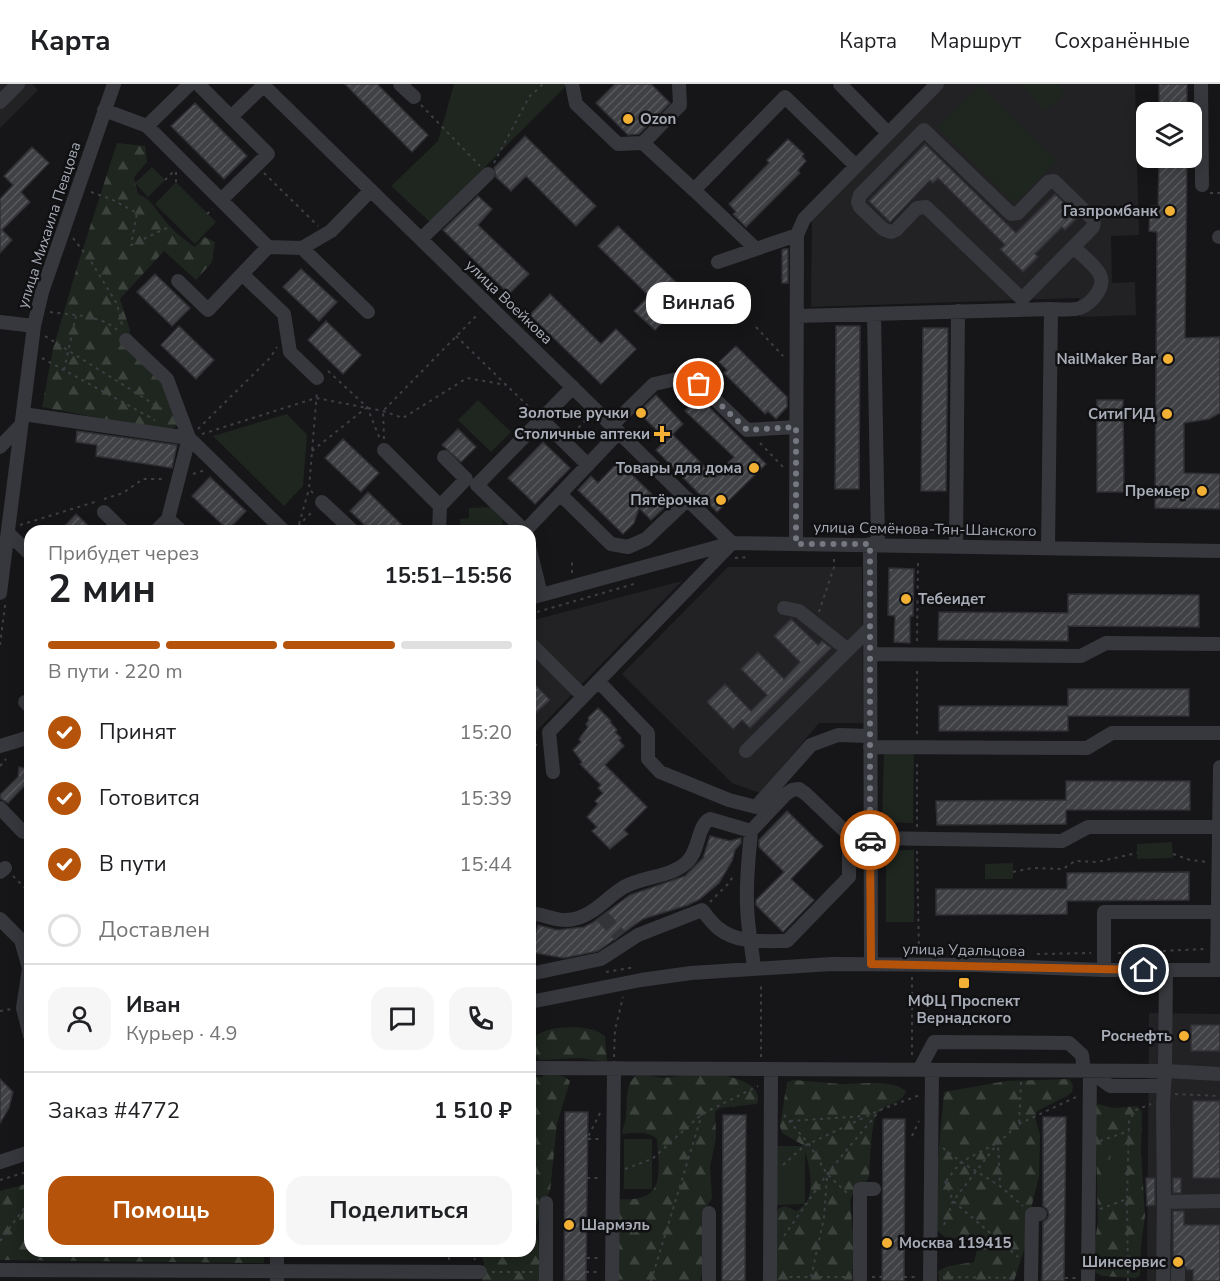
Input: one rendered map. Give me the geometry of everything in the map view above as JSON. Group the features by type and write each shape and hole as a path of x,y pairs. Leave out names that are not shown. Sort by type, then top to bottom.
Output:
{"street":[{"path":"0,102 18,84"},
{"name":"улица Михаила Певцова","path":"0,593 22,419 52,260 114,84"},
{"path":"147,126 189,84"},
{"path":"198,84 268,154 221,200"},
{"path":"400,84 414,97"},
{"path":"572,84 576,104 618,144 643,143 680,105 679,84"},
{"path":"840,84 888,133"},
{"path":"796,544 797,235 804,219 937,84"},
{"path":"1201,84 1202,184"},
{"path":"231,117 263,85"},
{"name":"улица Воейкова","path":"263,85 732,543"},
{"path":"694,190 785,97 855,165"},
{"path":"104,110 147,126 268,247 302,248 332,235 371,190"},
{"path":"907,114 924,130 1011,214 1018,213 1048,182 1057,182 1094,220 1093,227 1022,299 926,207 918,208 896,230 887,231 860,207 858,199 924,130"},
{"path":"643,143 756,249"},
{"path":"421,239 488,174"},
{"path":"718,262 797,235"},
{"path":"178,281 208,310 268,247"},
{"path":"797,316 1080,308 1098,293 1102,282 1098,272 1073,247"},
{"path":"302,248 368,312"},
{"path":"242,274 284,314 290,352 322,374"},
{"path":"1048,548 1051,309"},
{"path":"956,546 958,311"},
{"path":"871,964 870,628 874,544 874,314"},
{"path":"0,322 37,330"},
{"path":"126,340 167,379 189,438 278,525"},
{"path":"530,525 588,465 654,384 677,379 699,384 747,430 796,427"},
{"path":"440,506 472,482 573,387"},
{"path":"0,447 22,419 101,432 189,438"},
{"path":"541,419 588,465"},
{"path":"162,525 168,519 189,438"},
{"path":"384,450 440,506 439,525"},
{"path":"444,457 518,525"},
{"path":"560,494 611,544 628,547 646,539 687,499"},
{"path":"322,502 347,525"},
{"path":"104,512 117,525"},
{"path":"168,519 174,525"},
{"path":"7,535 24,549"},
{"path":"553,772 549,732 732,543"},
{"name":"улица Семёнова-Тян-Шанского","path":"536,596 732,543 1220,551"},
{"path":"784,608 799,611 848,650"},
{"path":"746,751 870,628"},
{"path":"870,654 1081,656 1106,643 1220,644"},
{"path":"536,649 583,696"},
{"path":"598,681 648,733 648,759 660,772 729,800 756,807 811,745 838,735 917,747 1088,748 1112,733 1220,733"},
{"path":"0,746 24,739"},
{"path":"1219,970 1220,767"},
{"path":"536,973 601,959 623,940 702,910 719,929 729,935 751,941 788,941 849,877 849,835 799,789 786,794 751,831 747,903 751,941 758,972"},
{"path":"1,804 24,832"},
{"path":"536,914 566,920 599,912 626,886 674,871 686,863 697,848 706,820 710,819 751,831"},
{"path":"870,838 1062,841 1088,827 1219,827"},
{"path":"1104,970 1104,912 1218,912"},
{"path":"0,919 21,940 24,950"},
{"name":"улица Удальцова","path":"536,1001 651,978 691,973 758,972 832,964 1219,970"},
{"path":"1163,1281 1163,1089 1166,970"},
{"path":"921,1070 934,1042 1069,1043 1082,1055 1090,1090 1088,1281"},
{"path":"536,1068 768,1073 1022,1070 1165,1071 1220,1074"},
{"path":"612,1281 614,1068"},
{"path":"921,1070 932,1090 930,1279"},
{"path":"1087,1071 1110,1086 1163,1089"},
{"path":"768,1073 771,1099 770,1279"},
{"path":"0,1162 24,1154"},
{"path":"860,1279 860,1189 874,1189"},
{"path":"1164,1202 1220,1202"},
{"path":"546,1203 546,1277"},
{"path":"709,1213 709,1281"},
{"path":"1031,1276 1032,1214 1040,1214"},
{"path":"277,1257 277,1276"},
{"path":"0,1270 277,1276 480,1272"}],"path":[{"path":"414,97 488,174 529,97 543,84"},
{"path":"256,165 332,235"},
{"path":"176,169 176,183"},
{"path":"86,189 138,213 131,245 171,226"},
{"path":"70,234 92,263 117,304 126,340"},
{"path":"384,450 383,411 483,309"},
{"path":"44,311 111,324 126,340"},
{"path":"64,370 76,316"},
{"path":"756,327 797,371"},
{"path":"37,330 141,398 182,421"},
{"path":"189,438 270,358 286,330"},
{"path":"456,336 541,419"},
{"path":"36,356 158,421"},
{"path":"298,525 309,489 316,398 322,374 367,407 384,450"},
{"path":"189,438 316,398 367,407 403,418 467,378 506,385"},
{"path":"312,451 367,407"},
{"path":"564,442 592,414"},
{"path":"747,430 796,480"},
{"path":"35,525 123,493 143,479 178,478 218,466"},
{"path":"299,525 322,502 309,489"},
{"path":"7,535 24,529"},
{"path":"816,623 834,567 834,555"},
{"path":"917,642 918,560"},
{"path":"572,562 572,579"},
{"path":"917,665 919,954"},
{"path":"1013,872 1032,868 1063,869 1075,861 1097,862 1137,853"},
{"path":"1173,854 1190,860 1219,864"},
{"path":"2,870 24,888"},
{"path":"702,910 734,875"},
{"path":"613,1168 624,1169 652,1159 702,1114 768,1073 758,972"},
{"path":"912,977 921,1070"},
{"path":"614,1068 615,1030 624,990"},
{"path":"1019,1124 1022,1070"},
{"path":"1163,1089 1192,1096 1220,1096"},
{"path":"770,1170 777,1171 809,1144 880,1110 932,1090"},
{"path":"942,1230 953,1202 998,1143 1019,1124 1090,1090"},
{"path":"771,1099 809,1144 827,1174 850,1196"},
{"path":"1128,1281 1129,1120 1136,1110 1153,1104"},
{"path":"782,1238 827,1174 880,1110"},
{"path":"651,1281 702,1114"},
{"path":"790,1121 868,1116"},
{"path":"1089,1145 1129,1131"},
{"path":"587,1138 599,1138"},
{"path":"931,1138 1015,1199"},
{"path":"946,1181 961,1162 998,1143"},
{"path":"998,1143 1000,1186"},
{"path":"0,1180 24,1173"},
{"path":"811,1277 824,1218 827,1174"},
{"path":"931,1181 946,1181"},
{"path":"946,1181 953,1202 1031,1276"},
{"path":"1089,1214 1127,1199"},
{"path":"0,1241 24,1209"},
{"path":"480,1272 546,1277"},
{"path":"904,1277 930,1279 1031,1276"},
{"path":"770,1279 882,1277"}],"shaded area":[{"path":"0,84 32,84 38,90 0,128"},
{"path":"945,84 1135,84 1139,235 1111,236 1112,283 1135,282 1136,315 1080,317 1079,298 811,307 812,221"},
{"path":"728,567 862,567 863,723 819,723 760,793 732,783 622,674"},
{"path":"682,581 536,732 536,619"},
{"path":"1149,1013 1220,1014 1220,1281 1147,1281"}],"green space":[{"path":"454,84 568,84 430,222 391,186 438,141"},
{"path":"1021,84 1057,84 1065,93 1045,111"},
{"path":"980,85 1057,161 1015,203 937,127"},
{"path":"117,143 145,146 147,162 134,177 138,194 150,202 171,228 195,247 204,237 215,242 212,262 196,280 164,251 120,299 130,330 128,348 160,378 179,425 167,431 42,407 53,349"},
{"path":"152,167 165,180 148,197 135,183"},
{"path":"176,182 216,222 195,244 155,204"},
{"path":"478,400 511,432 491,452 458,420"},
{"path":"287,414 307,435 303,486 284,506 213,436"},
{"path":"494,507 502,515 503,525 460,525 460,519 469,518 469,508"},
{"path":"884,754 914,754 913,823 882,822"},
{"path":"1172,842 1173,858 1137,859 1137,844"},
{"path":"886,850 914,850 914,922 886,922"},
{"path":"1013,863 1013,879 985,879 985,864"},
{"path":"577,1027 595,1030 605,1036 607,1062 580,1058 540,1060 536,1056 536,1036 553,1029"},
{"path":"546,1072 565,1077 570,1081 557,1124 550,1191 543,1203 536,1226 536,1076 542,1077"},
{"path":"711,1072 743,1081 755,1090 758,1096 757,1104 720,1108 715,1112 716,1138 710,1167 712,1198 702,1215 704,1266 700,1281 615,1281 620,1199 635,1199 652,1191 656,1183 659,1164 657,1139 645,1133 622,1134 630,1083 638,1074 663,1078"},
{"path":"1069,1079 1073,1085 1072,1092 1037,1111 1035,1117 1040,1135 1039,1177 1028,1220 1025,1247 1014,1281 939,1281 938,1271 949,1266 974,1262 977,1250 970,1240 945,1237 936,1230 937,1170 944,1092 1006,1081"},
{"path":"793,1080 841,1084 884,1084 900,1087 906,1091 901,1099 880,1110 877,1114 872,1134 869,1177 866,1182 855,1189 850,1200 854,1245 852,1281 776,1281 773,1235 779,1208 785,1206 797,1211 804,1205 809,1195 811,1180 803,1145 782,1133 780,1126 787,1082"},
{"path":"1098,1104 1113,1108 1138,1106 1142,1112 1141,1152 1145,1216 1140,1275 1136,1278 1102,1276 1094,1272 1092,1262 1098,1222 1095,1108"},
{"path":"624,1139 652,1139 652,1189 624,1189"},
{"path":"777,1146 805,1146 805,1204 777,1205"},
{"path":"1111,1146 1122,1146 1120,1194 1108,1193"},
{"path":"24,1185 24,1257 264,1257 264,1263 0,1260 0,1191"},
{"path":"536,1233 542,1259 542,1281 482,1281 484,1263 482,1257 536,1257"}],"building":[{"path":"345,84 377,84 428,135 412,152"},
{"path":"615,84 651,84 670,103 639,134 628,135 596,103"},
{"path":"1159,84 1187,84 1187,102 1159,102"},
{"path":"195,103 247,156 224,179 171,126"},
{"path":"525,136 596,206 576,226 526,176 511,191 496,177 494,168"},
{"path":"788,139 804,154 802,156 806,161 798,170 800,173 746,227 733,214 736,212 729,204 769,163 767,160"},
{"path":"925,144 1016,233 1055,194 1078,217 1065,230 1062,227 1035,254 1038,257 1023,272 1000,249 1005,245 938,178 933,183 930,180 890,222 869,201"},
{"path":"32,147 49,163 21,192 30,202 2,230 12,240 0,253 0,199 13,185 4,176"},
{"path":"1159,168 1187,168 1185,338 1220,337 1220,413 1209,419 1184,423 1184,473 1220,474 1220,509 1155,508 1157,232 1149,231 1150,206 1158,206"},
{"path":"478,196 492,209 478,225 529,274 509,294 443,230"},
{"path":"618,226 689,295 655,330 634,311 649,296 598,246"},
{"path":"788,249 788,283 782,283 782,250"},
{"path":"301,269 337,302 319,321 283,287"},
{"path":"155,274 190,308 172,326 137,292"},
{"path":"550,294 601,344 616,329 636,349 601,384 530,315"},
{"path":"326,321 361,355 343,374 308,340"},
{"path":"179,326 214,360 196,379 161,345"},
{"path":"836,326 860,326 859,489 835,489"},
{"path":"923,328 948,328 946,491 921,491"},
{"path":"736,346 787,397 787,407 776,419 768,411 765,414 724,373 727,370 719,362"},
{"path":"656,395 683,424 667,440 638,412"},
{"path":"696,400 701,405 704,402 766,464 717,512 656,450 672,434 714,476 734,457 685,411"},
{"path":"1097,400 1123,400 1124,492 1097,492"},
{"path":"458,429 476,447 461,462 442,445"},
{"path":"77,431 177,445 172,468 96,456 97,445 76,442"},
{"path":"343,439 379,473 361,492 325,458"},
{"path":"543,442 570,468 535,504 508,478"},
{"path":"618,462 623,467 626,464 633,471 630,473 665,507 651,520 639,508 634,523 623,534 578,490 591,476 598,483"},
{"path":"210,477 246,511 233,525 223,525 192,496"},
{"path":"368,492 402,525 365,525 350,511"},
{"path":"76,514 88,525 66,525"},
{"path":"889,568 914,569 910,643 894,642 895,616 888,615"},
{"path":"1068,594 1199,595 1199,627 1068,626 1068,641 938,640 939,612 1068,613"},
{"path":"791,619 818,645 822,641 831,648 750,728 742,720 733,729 707,702 725,684 751,711 767,695 741,669 758,652 784,679 800,662 774,636"},
{"path":"536,685 550,700 536,713"},
{"path":"1068,689 1189,689 1189,716 1068,716 1068,731 939,731 939,706 1068,706"},
{"path":"598,708 611,721 624,746 605,765 647,807 624,830 628,834 610,849 592,831 597,827 587,817 598,804 595,801 603,793 598,788 601,785 580,764 582,762 573,750 581,742 579,739 588,727 586,724 588,718"},
{"path":"19,767 24,768 24,786 8,803 1,799 0,795 18,777"},
{"path":"1066,781 1190,781 1190,810 1066,810 1066,824 937,825 936,801 1066,800"},
{"path":"787,811 823,846 791,879 814,900 783,932 756,905 756,900 784,872 759,847 759,840"},
{"path":"710,836 730,841 741,838 741,843 735,850 732,861 719,883 700,899 643,919 598,951 564,958 536,953 538,925 557,930 584,927 630,895 685,876 703,858"},
{"path":"1189,872 1189,900 1067,901 1067,914 936,915 936,889 1067,889 1067,873"},
{"path":"1191,1025 1220,1025 1220,1051 1191,1051"},
{"path":"0,1079 13,1092 9,1108 0,1123"},
{"path":"1193,1101 1220,1101 1220,1178 1193,1178"},
{"path":"565,1112 588,1112 586,1281 564,1281"},
{"path":"723,1115 746,1115 745,1281 722,1281"},
{"path":"1043,1117 1066,1117 1064,1281 1042,1281 1043,1222 1049,1215 1043,1206"},
{"path":"883,1119 905,1119 904,1281 882,1281"},
{"path":"1146,1178 1155,1178 1155,1205 1147,1206"},
{"path":"1173,1178 1181,1178 1181,1193 1173,1193"},
{"path":"1173,1211 1184,1211 1184,1225 1220,1225 1220,1281 1193,1281 1193,1270 1187,1270 1182,1262 1173,1263"}],"tunnel":[{"path":"602,916 620,936"}],"way so far":[{"path":"699,384 747,430 796,427 796,544 870,544 870,840"}],"place":[{"name":"Ozon","path":"628,119"},
{"name":"Газпромбанк","path":"1170,211"},
{"name":"NailMaker Bar","path":"1168,359"},
{"name":"Винлаб","path":"699,384"},
{"name":"Золотые ручки","path":"641,413"},
{"name":"СитиГИД","path":"1167,414"},
{"name":"Столичные аптеки","path":"662,434"},
{"name":"Товары для дома","path":"754,468"},
{"name":"Премьер","path":"1202,491"},
{"name":"Пятёрочка","path":"721,500"},
{"name":"Тебеидет","path":"906,599"},
{"name":"МФЦ Проспект Вернадского","path":"964,983"},
{"name":"Роснефть","path":"1184,1036"},
{"name":"Шармэль","path":"569,1225"},
{"name":"Москва 119415","path":"887,1243"},
{"name":"Шинсервис","path":"1178,1262"}],"route":[{"path":"870,840 871,964 1144,970"}]}
